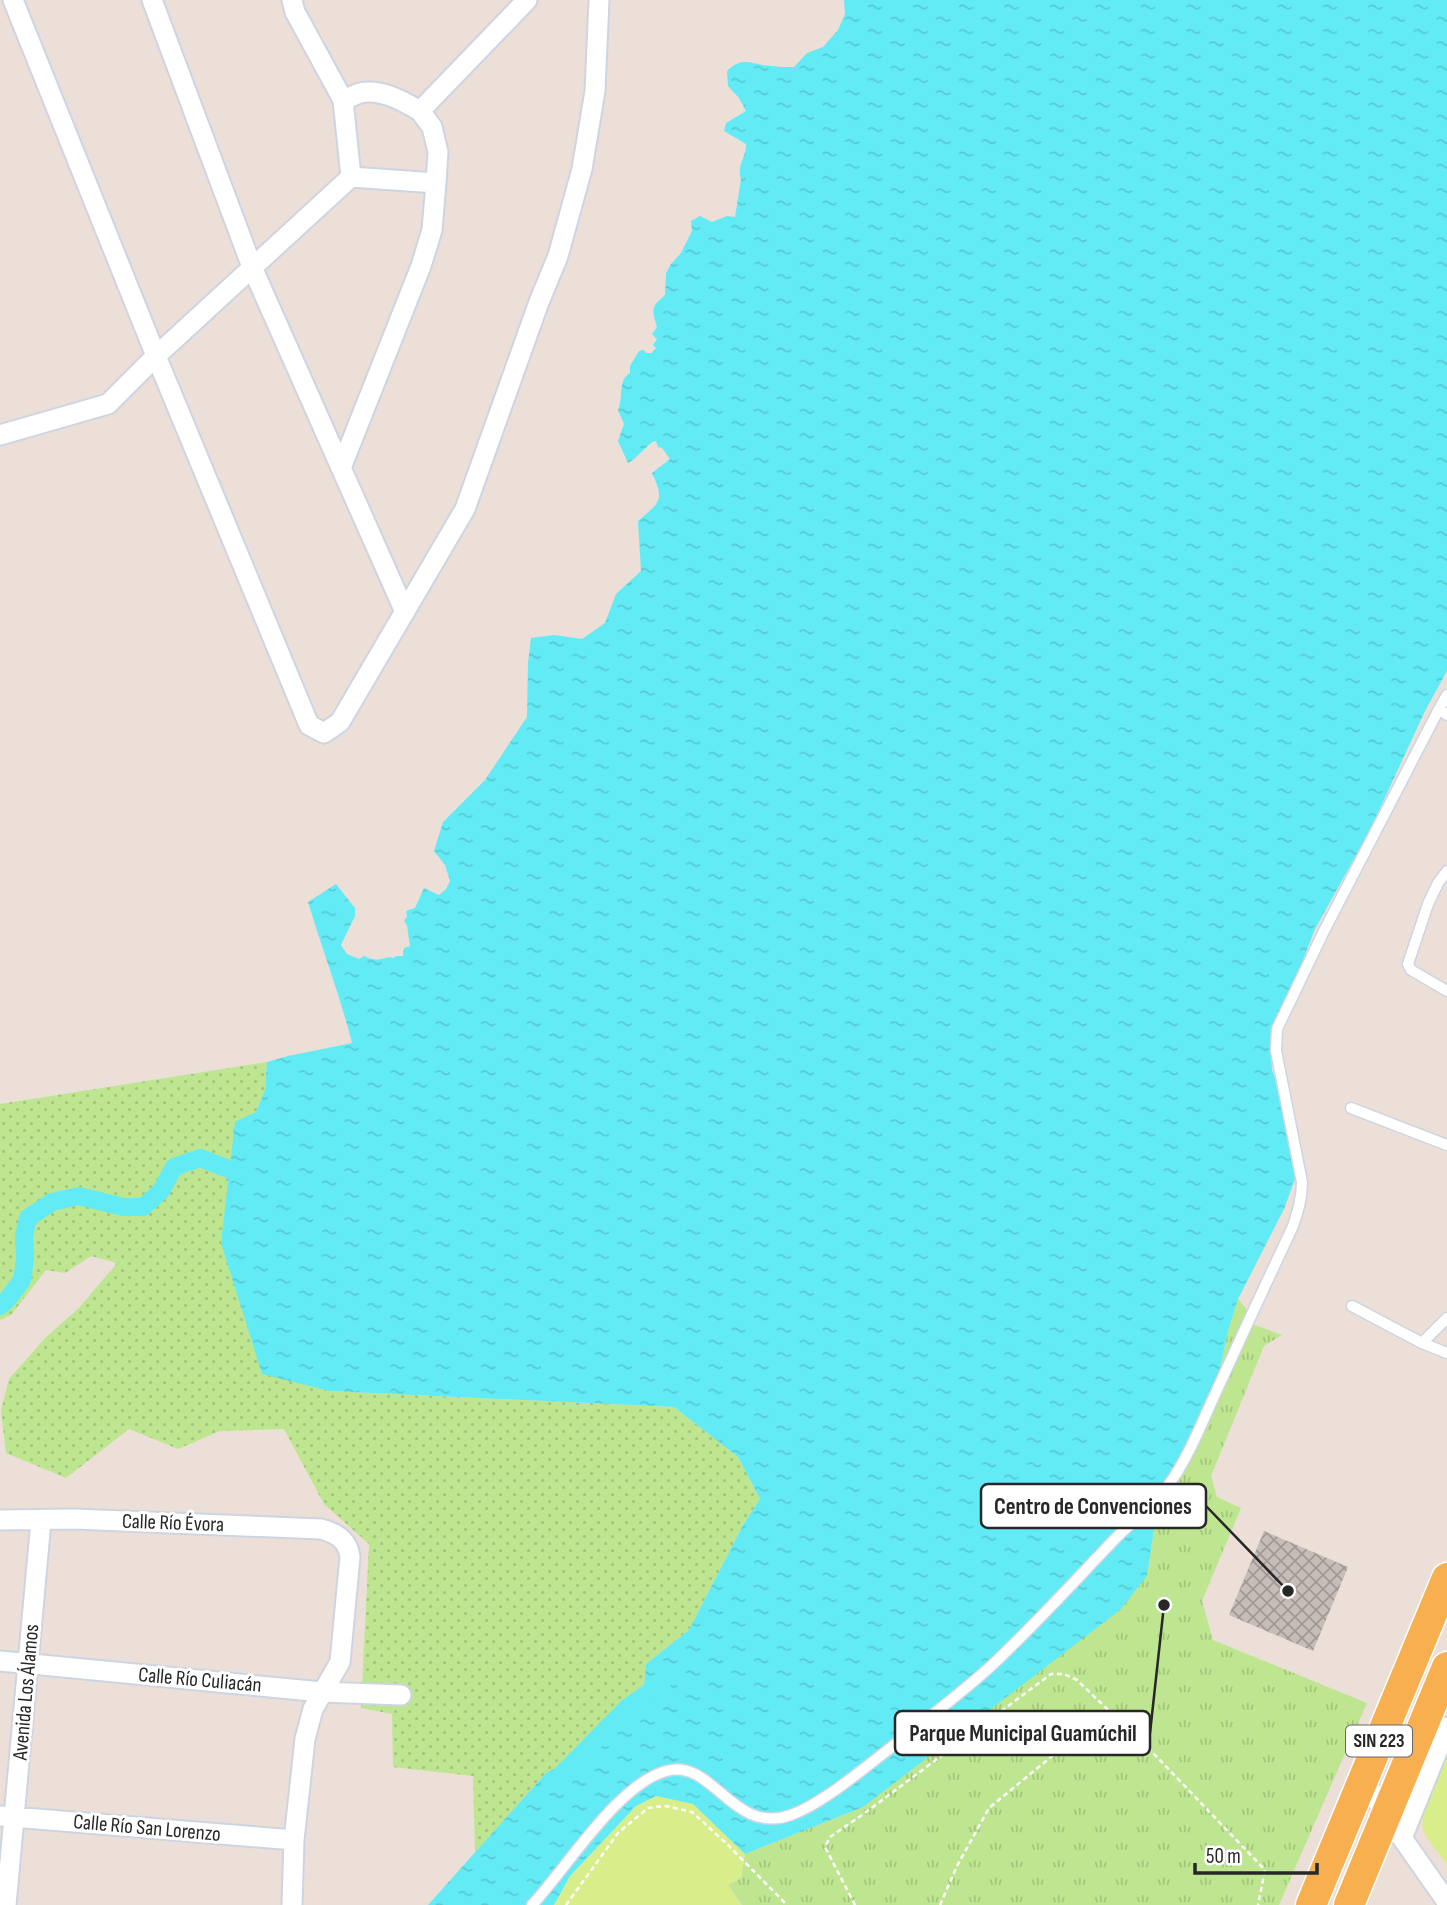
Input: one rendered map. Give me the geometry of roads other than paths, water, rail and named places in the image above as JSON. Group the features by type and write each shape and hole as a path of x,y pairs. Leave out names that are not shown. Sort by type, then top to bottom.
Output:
{"main road":[{"name":"SIN 223","path":"1311,1905 1447,1578"},
{"name":"SIN 223","path":"1349,1905 1394,1826 1447,1667"}],"street":[{"path":"13,0 156,356 309,724 324,733 340,722 465,509 493,435 539,302 558,256 582,169 595,91 599,0"},
{"path":"152,0 253,267 405,612"},
{"path":"292,0 295,12 344,100 351,177"},
{"path":"420,111 507,9 527,0"},
{"path":"341,468 421,266 432,230 438,152 432,127 420,111 403,101 375,92 360,93 344,100"},
{"path":"0,435 108,404 156,356 351,177 436,183"},
{"name":"Calle Río Évora","path":"0,1520 74,1519 329,1531 343,1539 350,1557 340,1662 322,1692"},
{"name":"Avenida Los Álamos","path":"6,1905 7,1816 28,1664 41,1521"},
{"name":"Calle Río Culiacán","path":"0,1661 322,1692 401,1695"},
{"path":"292,1905 294,1840 305,1739 310,1717 322,1692"},
{"path":"1394,1826 1447,1727"},
{"path":"1363,1779 1447,1902"},
{"name":"Calle Río San Lorenzo","path":"7,1816 294,1840"}],"lane":[{"path":"532,1905 588,1836 632,1789 668,1770 688,1771 709,1783 733,1804 754,1817 769,1819 792,1815 820,1800 858,1774 988,1669 1167,1486 1179,1468 1209,1406 1293,1226 1300,1205 1302,1182 1276,1051 1277,1029 1323,933 1443,712 1447,695"},
{"path":"1447,871 1433,893 1408,961 1411,970 1447,991"},
{"path":"1351,1108 1447,1145"},
{"path":"1352,1306 1422,1343 1447,1353"},
{"path":"1422,1343 1447,1318"}],"water":[{"path":"844,0 1447,0 1447,671 1425,711 1370,830 1315,929 1270,1038 1272,1070 1283,1098 1295,1179 1284,1209 1238,1299 1210,1397 1158,1503 1147,1576 1120,1610 863,1807 745,1854 693,1804 656,1796 636,1806 570,1876 554,1905 428,1905 546,1773 602,1745 643,1698 646,1664 689,1630 743,1525 760,1499 738,1457 674,1407 329,1391 262,1374 221,1243 235,1122 256,1112 265,1090 267,1062 352,1043 308,902 336,884 355,908 355,916 341,945 347,954 359,959 364,956 377,960 403,956 404,948 410,946 404,920 407,917 406,911 415,908 424,888 439,895 450,881 445,865 434,851 443,822 485,780 527,717 531,638 554,635 582,639 605,623 616,594 641,571 638,521 658,500 658,490 652,473 670,459 662,448 658,447 656,441 628,463 618,441 624,424 618,410 622,385 639,351 652,353 656,348 653,345 657,339 652,334 657,327 654,309 665,295 666,273 681,253 692,231 691,221 700,216 712,222 727,216 735,217 746,144 724,131 726,123 746,111 728,86 727,71 743,62 794,67 807,53 823,47 838,30 845,14"}],"waterway":[{"path":"0,1306 22,1280 24,1236 28,1218 52,1202 79,1196 123,1207 143,1207 161,1191 174,1167 200,1158 252,1178"},
{"path":"561,1775 628,1707 662,1683"}],"place":[{"name":"Centro de Convenciones","path":"1288,1591"},
{"name":"Parque Municipal Guamúchil","path":"1164,1605"}]}
